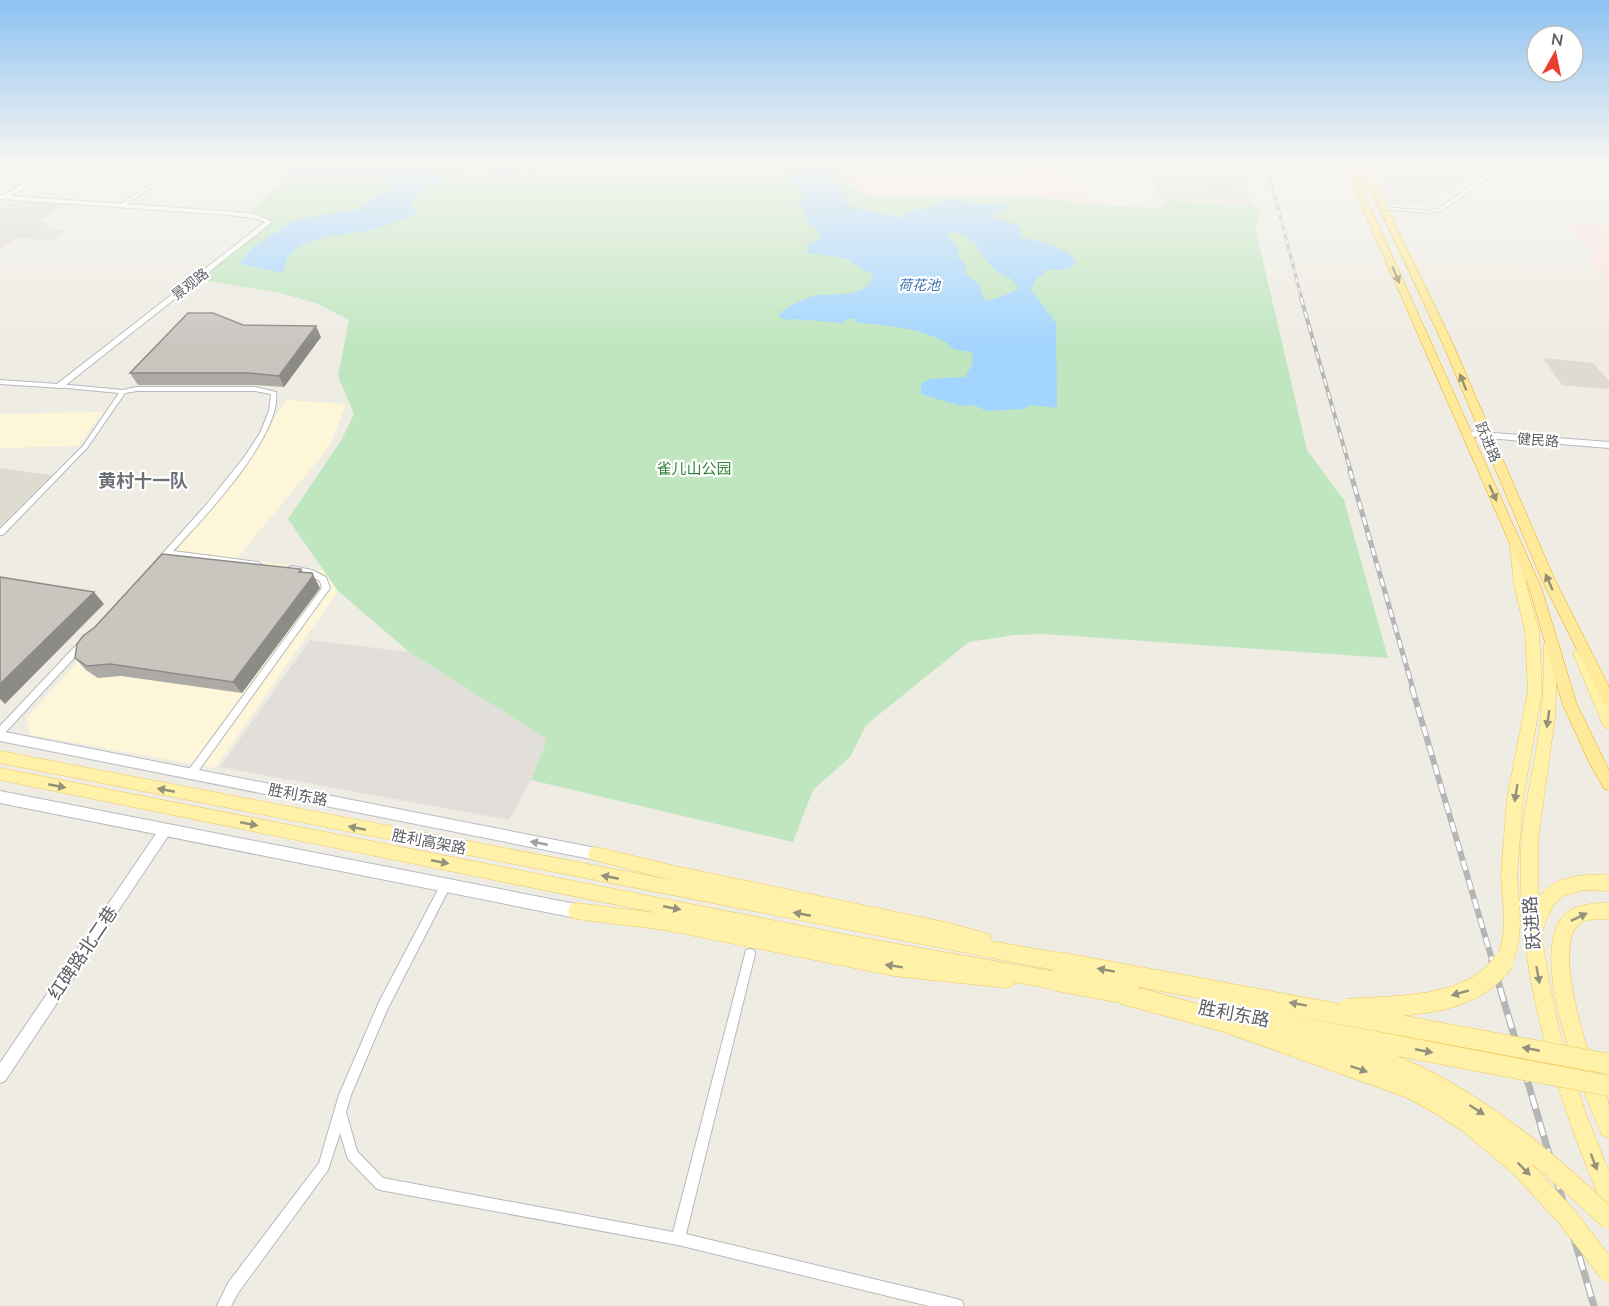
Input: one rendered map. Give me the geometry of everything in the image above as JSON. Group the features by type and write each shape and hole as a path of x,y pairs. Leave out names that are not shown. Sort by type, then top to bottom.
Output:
{"highway":[{"name":"跃进路","path":"1373,223 1516,544"},
{"name":"跃进路","path":"1390,223 1457,367 1486,439 1573,636"},
{"path":"1544,635 1570,705 1595,760 1609,784"},
{"path":"1573,636 1609,700"}],"main road":[{"name":"健民路","path":"1468,437 1609,450"},
{"name":"健民路","path":"1486,439 1609,445"},
{"path":"1333,1011 1457,995 1479,986 1494,975 1505,960 1511,920 1509,859 1512,819 1544,635 1520,584 1516,544"},
{"name":"跃进路","path":"1544,635 1550,704 1531,818 1529,854 1533,933 1539,982 1570,1096 1609,1197"},
{"name":"跃进路","path":"1573,636 1609,723"},
{"name":"胜利东路","path":"0,734 596,854"},
{"name":"胜利高架路","path":"0,757 859,926"},
{"name":"胜利高架路","path":"0,774 858,945"},
{"path":"0,797 576,911 665,922 749,946 985,978 1057,981"},
{"path":"596,854 675,874 950,931 1059,962"},
{"path":"1533,933 1542,909 1552,894 1565,886 1582,883 1609,883"},
{"path":"1609,911 1585,913 1568,923 1562,941 1560,960 1567,1008 1582,1062 1609,1128"},
{"name":"胜利东路","path":"859,926 1333,1011 1609,1064"},
{"name":"胜利东路","path":"858,945 1609,1086"},
{"path":"1123,994 1226,1022 1306,1039 1367,1056 1406,1070 1456,1097 1509,1132 1609,1219"},
{"path":"1226,1022 1410,1088 1462,1119 1492,1140 1538,1182 1577,1227 1609,1272"}],"street":[{"name":"景观路","path":"59,386 268,223"},
{"path":"0,381 123,392 137,389 255,389 274,393 275,400 271,412 246,460 229,483 152,570"},
{"path":"0,533 85,447 123,392"},
{"path":"168,553 273,567"},
{"path":"192,774 326,588 323,579 309,572 285,568"},
{"path":"0,734 88,638"},
{"name":"红碑路北二巷","path":"0,1076 166,829"},
{"path":"224,1306 233,1288 324,1166 340,1112 382,1006 446,885"},
{"path":"678,1239 749,946"},
{"path":"340,1112 352,1155 380,1184 678,1239 957,1306"}],"shaded area":[{"path":"0,223 51,223 44,228 68,230 50,241 18,238 0,249"},
{"path":"1565,223 1609,226 1609,280 1586,258 1599,256"},
{"path":"1543,358 1593,363 1609,381 1609,387 1605,389 1562,385"},
{"path":"286,400 346,404 329,447 237,558 323,570 338,591 215,768 31,735 26,719 177,550 242,470"},
{"path":"103,412 78,446 0,448 0,414"},
{"path":"0,468 57,476 0,528"},
{"path":"310,640 409,652 547,739 531,780 509,820 220,767"}],"green space":[{"name":"雀儿山公园","path":"267,223 1257,223 1255,227 1307,450 1344,500 1388,658 1044,634 1014,635 969,642 866,725 850,757 813,790 793,842 531,780 547,739 409,652 338,591 288,519 342,439 354,414 338,376 349,320 316,303 280,293 196,279"}],"water":[{"path":"290,223 395,223 305,244 294,251 287,260 284,273 239,264 252,248"},
{"name":"荷花池","path":"1011,223 1023,229 1019,230 1022,235 1019,237 1050,245 1071,256 1076,261 1074,266 1062,270 1043,270 1044,275 1038,276 1031,290 1056,323 1057,408 1031,405 1024,409 986,411 974,405 961,406 921,394 921,384 930,379 965,377 972,365 973,354 955,349 946,342 925,333 891,326 858,323 854,318 846,319 843,323 786,320 779,317 782,311 809,297 857,292 870,283 873,275 845,258 807,253 807,244 815,242 821,236 815,227 808,224","holes":["952,232 969,238 993,268 1011,279 1019,289 991,300 984,299 979,284 966,274 965,263 958,258 959,250 948,235"]}],"building":[{"path":"188,313 213,313 243,325 316,326 279,376 249,373 130,373"},
{"path":"162,554 301,569 299,572 312,573 313,576 233,682 110,664 87,666 75,658 77,644 83,636 95,627"},
{"path":"0,577 94,592 0,684"}],"railway":[{"path":"1282,223 1302,300"},
{"path":"1301,298 1351,472"},
{"path":"1350,471 1413,689"},
{"path":"1412,688 1493,963"},
{"path":"1492,961 1594,1306"}],"district":[{"name":"黄村十一队","path":"143,481"}]}
